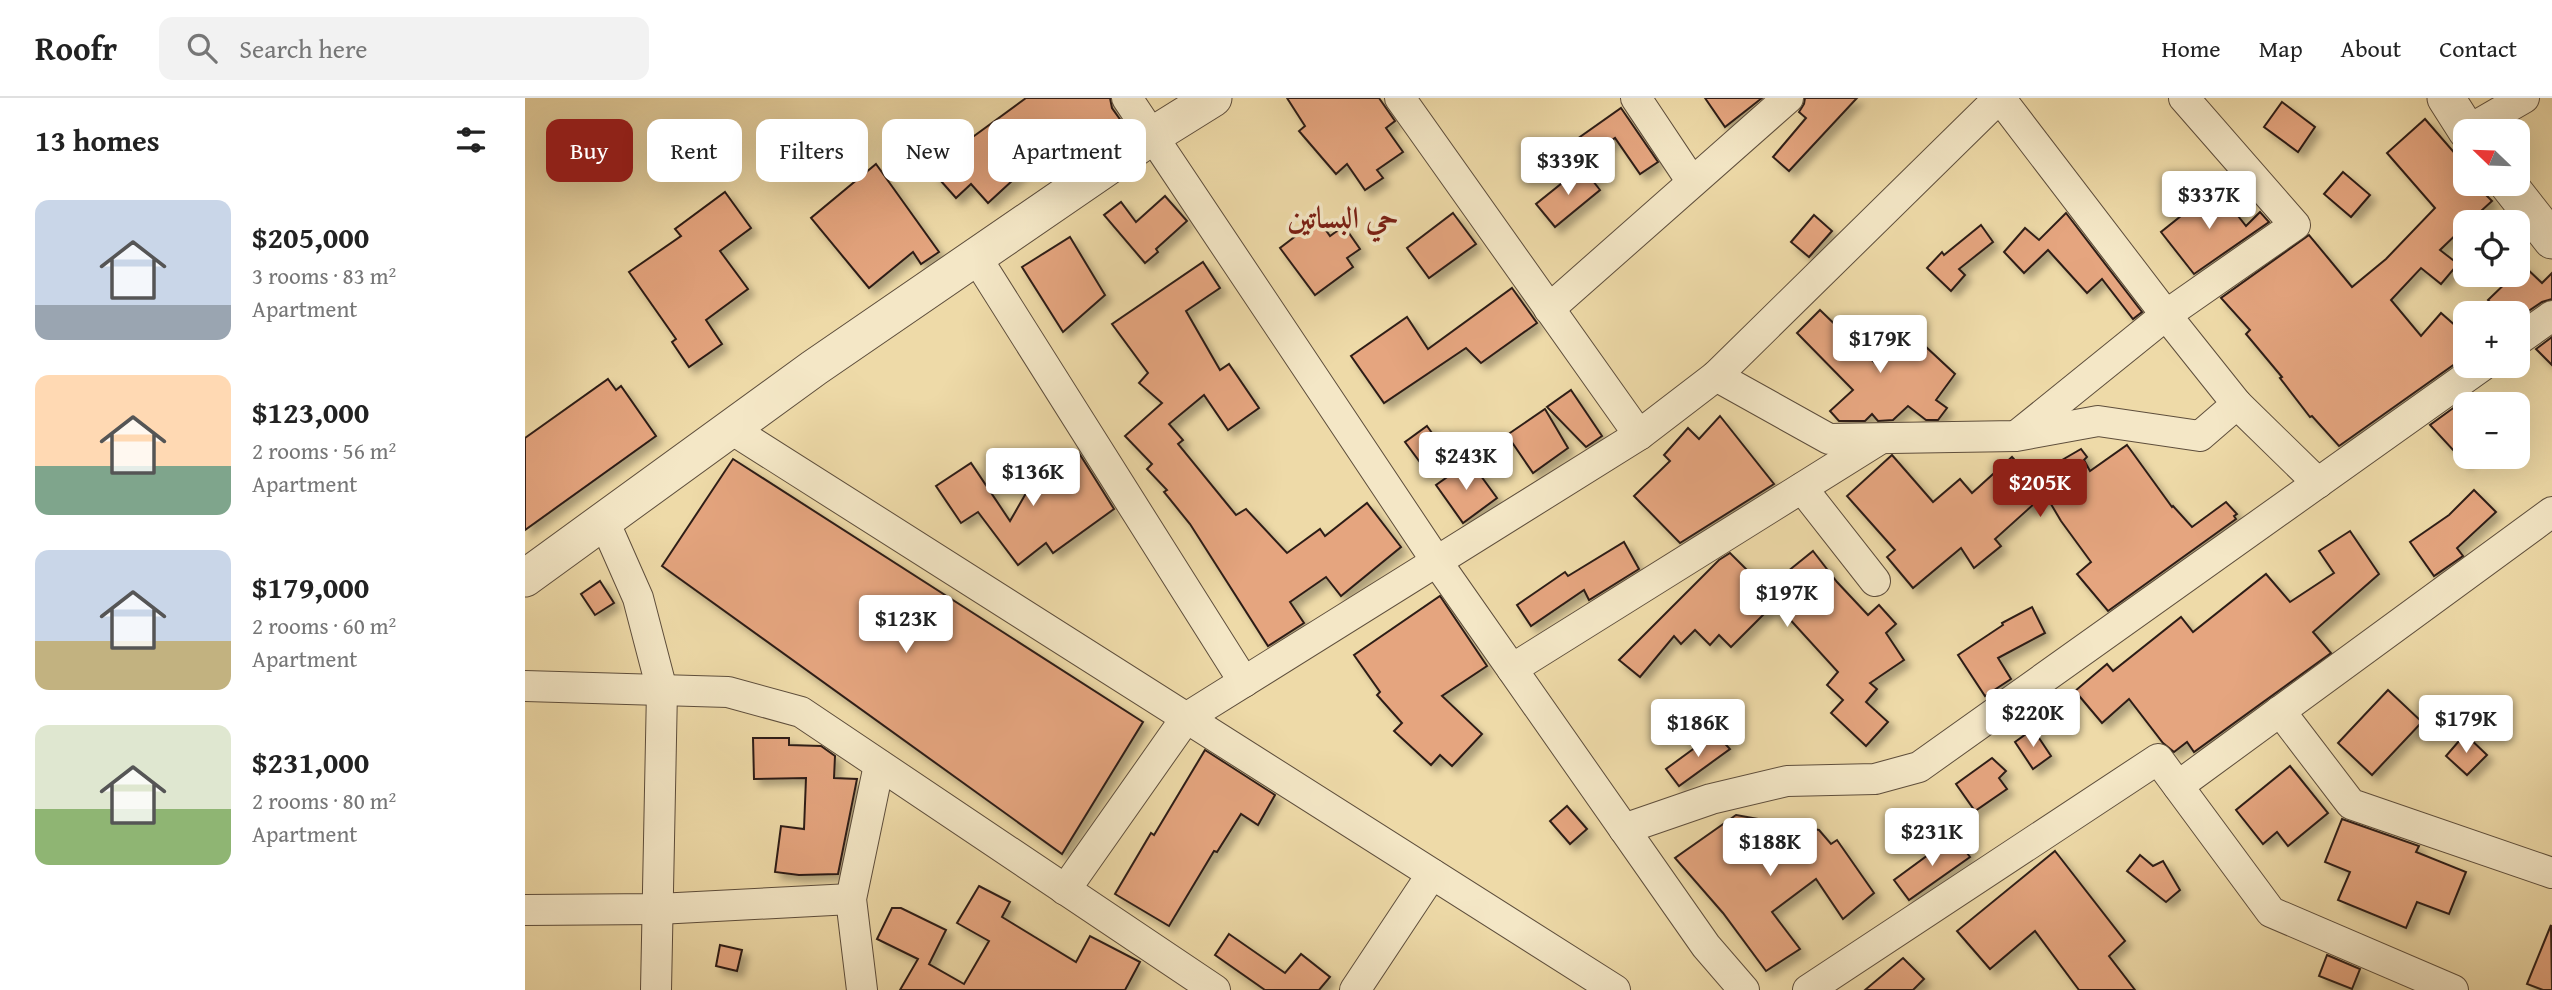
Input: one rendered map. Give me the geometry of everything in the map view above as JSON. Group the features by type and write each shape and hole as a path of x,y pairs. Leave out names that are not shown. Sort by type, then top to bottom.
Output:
{"street":[{"path":"1127,98 1437,562 1706,946 1744,990"},
{"path":"525,578 733,430 814,368 1152,136 1213,98"},
{"path":"1400,98 1639,435"},
{"path":"1636,98 1692,182"},
{"path":"1549,309 1788,98"},
{"path":"1065,890 1186,718 1639,435 1716,376 2000,98 2237,404 2318,483"},
{"path":"2016,436 2166,315 2295,225 2184,98"},
{"path":"2446,98 2459,119"},
{"path":"2488,119 2524,98"},
{"path":"2517,196 2552,240"},
{"path":"977,257 1244,682"},
{"path":"2530,332 2552,316"},
{"path":"1716,376 1829,439 2016,436 2098,421 2200,436 2237,404"},
{"path":"1623,829 1711,799 1787,781 1875,779 1919,767 2465,378"},
{"path":"733,430 1615,990"},
{"path":"1512,669 1881,439"},
{"path":"1802,488 1875,581"},
{"path":"2178,786 2552,512"},
{"path":"604,522 638,598 662,690 656,990"},
{"path":"525,686 728,692 801,712 1215,990"},
{"path":"2280,711 2351,804 2552,873"},
{"path":"1808,990 2158,759 2271,912 2453,990"},
{"path":"862,990 851,899 879,765"},
{"path":"1355,990 1433,874"},
{"path":"525,909 658,909 851,899"}],"building":[{"path":"1026,98 1110,98 1112,108 1120,119 997,119"},
{"path":"1287,98 1379,98 1395,121 1386,128 1403,152 1377,170 1383,178 1365,190 1347,164 1336,174 1299,131 1305,126"},
{"path":"1705,98 1762,98 1725,127"},
{"path":"1805,98 1857,98 1789,171 1773,157 1806,118 1799,112"},
{"path":"2282,102 2315,127 2298,152 2264,127"},
{"path":"1621,108 1658,162 1640,174 1615,138 1582,161 1570,144"},
{"path":"2425,119 2453,151 2453,196 2487,196 2492,201 2482,210 2453,210 2453,238 2440,250 2453,260 2453,270 2441,284 2421,268 2391,300 2421,336 2441,313 2453,324 2453,365 2339,446 2312,416 2310,417 2280,378 2282,377 2246,334 2250,330 2221,298 2309,235 2352,287 2386,259 2435,208 2387,153"},
{"path":"988,126 988,182 1011,182 988,203 971,184 956,198 942,182 974,182 974,136"},
{"path":"876,164 882,172 882,182 889,182 939,252 921,264 913,252 869,288 811,218 854,182 868,182 868,171"},
{"path":"1582,167 1600,190 1555,227 1536,204"},
{"path":"2343,172 2370,195 2351,217 2324,194"},
{"path":"2216,188 2246,226 2260,212 2269,222 2194,274 2161,232"},
{"path":"725,192 751,228 720,251 748,289 706,320 722,344 689,367 672,342 676,339 629,272 681,236 675,229"},
{"path":"1165,196 1187,221 1156,249 1158,252 1145,263 1104,215 1121,202 1136,222"},
{"path":"1453,213 1476,244 1429,278 1407,248"},
{"path":"2066,213 2142,312 2133,319 2102,279 2087,293 2048,250 2024,273 2004,252 2025,228 2039,240"},
{"path":"1814,215 1832,231 1809,257 1791,242"},
{"path":"1318,219 1330,236 1344,226 1360,249 1347,258 1353,267 1315,295 1280,248"},
{"path":"1981,225 1993,242 1959,269 1965,275 1951,291 1927,268 1942,252 1944,255"},
{"path":"1070,237 1105,295 1063,332 1022,267"},
{"path":"1203,262 1220,288 1186,311 1220,370 1229,364 1259,408 1228,430 1204,395 1169,424 1183,440 1178,444 1236,515 1246,509 1287,553 1320,529 1325,536 1367,503 1401,547 1341,596 1326,577 1290,602 1304,623 1268,646 1190,524 1164,492 1167,490 1147,469 1152,464 1125,436 1162,403 1139,383 1148,373 1112,324"},
{"path":"2530,272 2542,283 2552,273 2552,299 2530,310 2530,301 2488,300 2502,287 2530,287"},
{"path":"1512,288 1537,323 1481,363 1466,348 1384,403 1351,356 1407,317 1428,349"},
{"path":"1820,310 1879,367 1911,333 1955,374 1936,400 1947,408 1938,420 1926,420 1908,406 1893,420 1878,421 1872,414 1865,421 1839,421 1830,411 1853,390 1797,333"},
{"path":"2552,337 2552,365 2536,349"},
{"path":"608,379 616,390 621,386 656,436 525,530 525,438"},
{"path":"1571,390 1602,436 1586,447 1547,407"},
{"path":"2453,408 2453,450 2430,425"},
{"path":"1545,409 1568,448 1533,473 1507,435"},
{"path":"1720,416 1774,484 1680,543 1634,496 1670,461 1664,455 1688,428 1699,439"},
{"path":"1427,426 1444,450 1425,469 1405,442"},
{"path":"2127,445 2172,507 2192,527 2226,502 2237,514 2234,516 2236,519 2108,611 2077,574 2091,562 2045,494 1995,539 2001,546 1974,568 1961,548 1913,588 1887,557 1895,550 1847,496 1892,455 1933,502 1960,479 1972,493 2012,457 2031,478 2081,449 2087,457 2084,460 2090,471"},
{"path":"1079,453 1114,509 1053,553 1046,543 1018,565 978,512 961,523 936,486 971,463 1010,521 1029,488"},
{"path":"733,459 1143,722 1062,854 662,566"},
{"path":"1470,461 1497,498 1463,523 1436,485"},
{"path":"2474,490 2496,512 2457,548 2463,556 2434,576 2410,542 2449,515"},
{"path":"2350,531 2379,574 2313,632 2331,653 2194,752 2187,742 2174,752 2163,743 2129,699 2102,723 2075,691 2107,664 2113,671 2181,617 2193,632 2266,574 2290,602 2334,573 2319,551"},
{"path":"1624,542 1639,569 1589,600 1584,590 1531,626 1517,605 1565,572 1568,576"},
{"path":"1813,551 1868,615 1879,605 1896,624 1886,633 1904,660 1870,683 1877,689 1866,702 1888,722 1866,746 1831,713 1843,700 1827,685 1838,672 1775,603 1731,647 1719,635 1710,645 1695,630 1681,644 1674,636 1640,677 1619,660 1719,560 1730,553 1766,589"},
{"path":"600,581 614,603 595,615 581,594"},
{"path":"1440,596 1487,666 1442,696 1482,734 1452,766 1440,755 1431,765 1394,731 1402,723 1377,695 1380,692 1354,655"},
{"path":"2032,607 2045,633 1998,658 2011,679 1985,696 1958,655 2003,625 2002,623"},
{"path":"2388,690 2422,722 2372,775 2338,743"},
{"path":"2033,729 2051,756 2033,769 2015,742"},
{"path":"1715,733 1730,749 1679,786 1666,769"},
{"path":"2465,734 2487,755 2467,775 2446,756"},
{"path":"753,738 789,738 789,745 821,746 835,756 834,778 857,779 838,874 799,875 775,872 781,826 804,829 806,778 754,779"},
{"path":"1205,750 1275,795 1258,825 1241,814 1217,852 1214,851 1169,926 1115,894"},
{"path":"1992,758 2006,771 1999,778 2007,789 1975,811 1956,784"},
{"path":"2290,766 2328,813 2288,846 2277,832 2263,844 2236,810"},
{"path":"1567,806 1587,829 1570,844 1550,821"},
{"path":"1736,815 1819,830 1831,844 1837,840 1874,893 1843,919 1816,879 1772,912 1800,949 1766,971 1723,913 1675,858"},
{"path":"2342,819 2419,846 2416,852 2466,872 2449,914 2417,902 2406,928 2338,900 2350,872 2325,862"},
{"path":"1954,836 1970,857 1909,900 1894,880"},
{"path":"2055,851 2125,941 2109,956 2135,990 2079,990 2035,931 1990,969 1957,931"},
{"path":"2140,855 2153,866 2163,861 2180,890 2166,902 2127,871"},
{"path":"979,886 1010,902 1002,917 1076,962 1090,936 1140,962 1125,990 900,990 918,959 877,939 892,908 901,908 946,930 929,964 964,984 989,941 957,923"},
{"path":"2551,925 2552,990 2543,990 2527,984"},
{"path":"1229,934 1285,973 1301,954 1330,977 1319,990 1265,990 1215,955"},
{"path":"720,945 742,950 737,971 716,966"},
{"path":"2327,955 2360,969 2352,989 2319,976"},
{"path":"1903,958 1924,979 1913,990 1865,990"}],"district":[{"name":"حي البساتين","path":"1343,217"}]}
